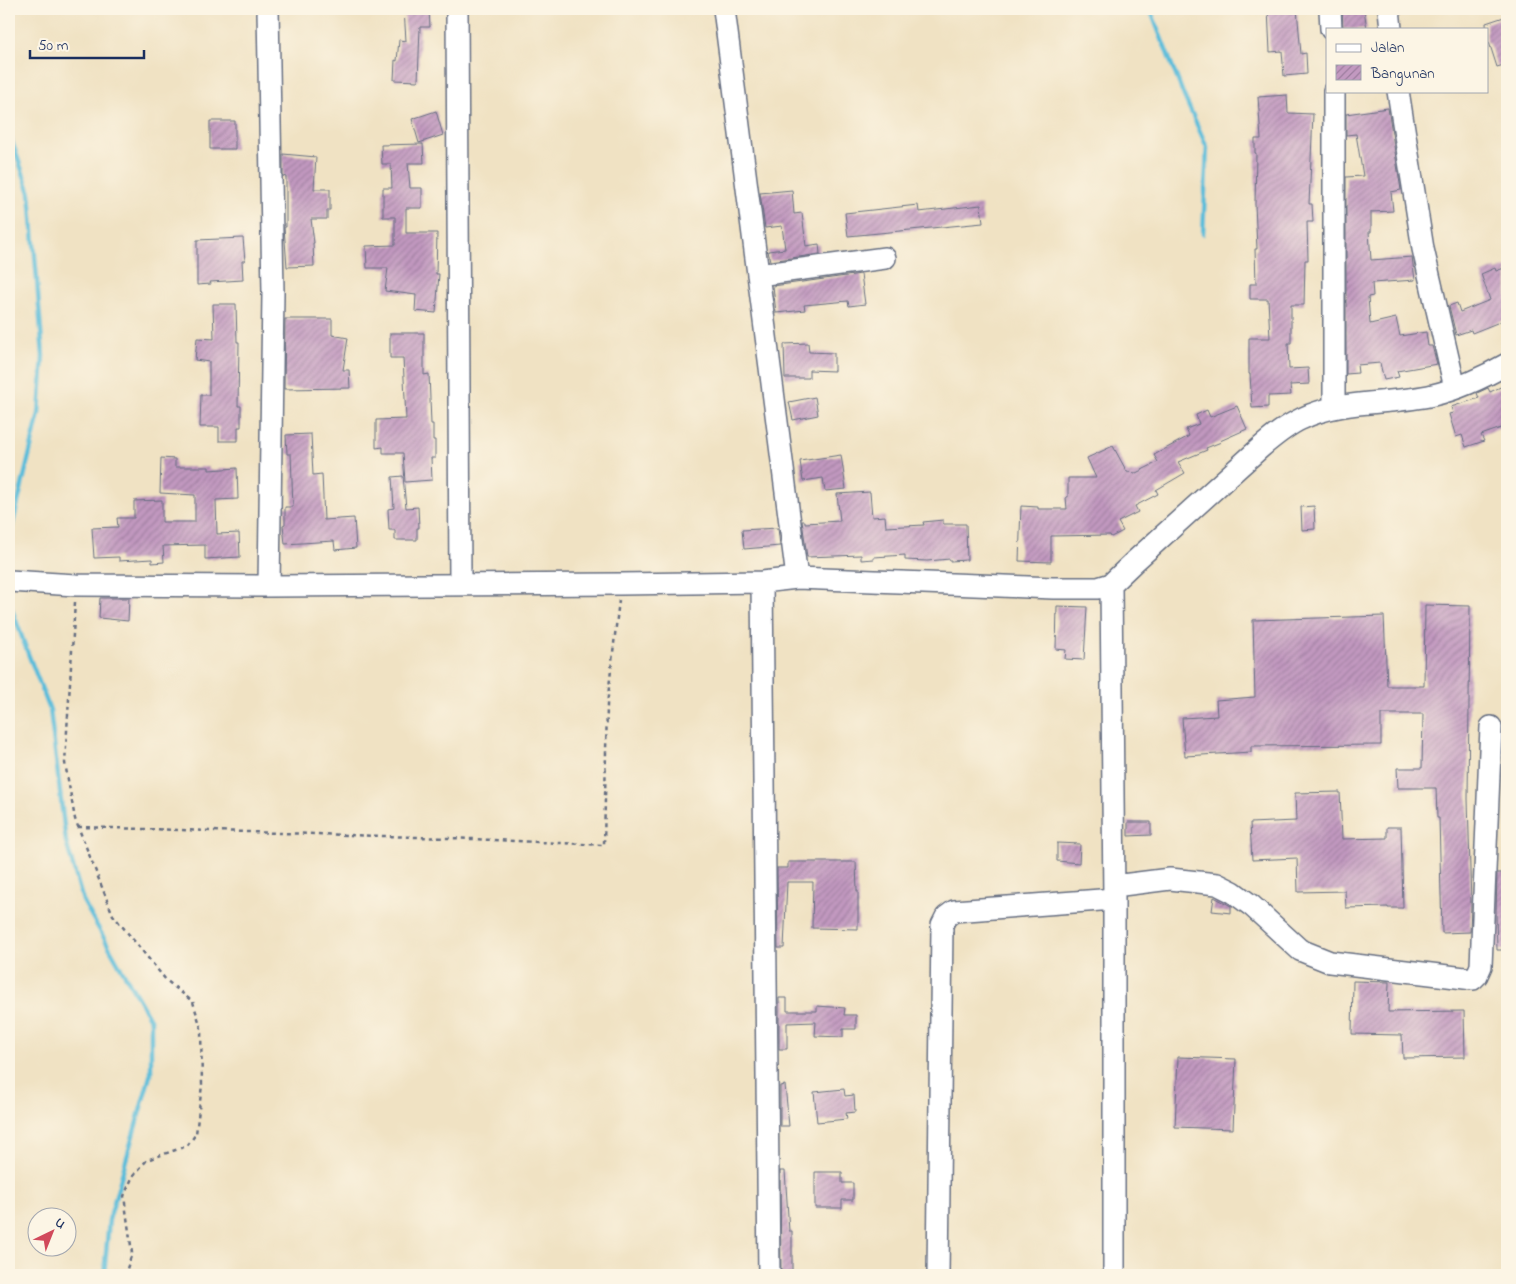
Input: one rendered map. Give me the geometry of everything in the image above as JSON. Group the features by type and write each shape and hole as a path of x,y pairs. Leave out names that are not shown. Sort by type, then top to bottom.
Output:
{"street":[{"path":"268,9 274,293 269,586"},
{"path":"457,9 460,584"},
{"path":"724,9 798,578"},
{"path":"1330,9 1330,28"},
{"path":"1389,9 1391,28"},
{"path":"1334,92 1334,408"},
{"path":"1398,92 1423,249 1456,388"},
{"path":"758,275 885,258"},
{"path":"9,581 67,584 269,586 762,582 798,578 1098,588 1111,584 1260,448 1302,418 1334,408 1433,395 1456,388 1507,364"},
{"path":"762,582 769,1275"},
{"path":"1111,584 1114,892 1114,1275"},
{"path":"938,1275 942,925 946,917 954,911 1114,892 1170,879 1217,884 1233,892 1252,906 1300,950 1330,962 1473,979 1481,966 1491,727"}],"path":[{"path":"67,584 65,763 75,819 114,915 166,980 193,1002 201,1028 202,1085 196,1134 187,1146 146,1160 133,1176 124,1196 132,1254 125,1275"},
{"path":"78,827 450,838 604,846 607,705 621,584"}],"building":[{"path":"404,9 429,9 430,27 420,27 418,81 394,80 399,40 406,41"},
{"path":"1268,9 1297,9 1301,54 1306,53 1307,74 1284,76 1282,51 1270,52"},
{"path":"1342,9 1364,9 1367,28 1343,28"},
{"path":"1507,16 1507,64 1497,67 1488,42 1486,23"},
{"path":"1287,95 1288,113 1313,114 1309,204 1312,204 1313,222 1307,222 1308,260 1305,260 1304,305 1291,305 1291,343 1288,343 1289,369 1308,368 1309,384 1290,385 1291,395 1268,396 1268,407 1252,408 1249,374 1249,338 1270,338 1268,299 1250,299 1250,284 1256,284 1255,139 1261,139 1258,97"},
{"path":"1388,108 1401,190 1391,192 1393,211 1371,212 1371,232 1369,232 1371,260 1412,257 1415,280 1372,283 1373,296 1368,297 1370,324 1396,318 1400,336 1426,332 1428,346 1432,346 1437,364 1397,371 1399,377 1384,380 1380,363 1357,365 1358,373 1346,374 1346,177 1363,176 1356,134 1346,135 1346,114"},
{"path":"436,111 443,135 419,143 412,119"},
{"path":"210,121 235,121 235,149 210,149"},
{"path":"423,144 424,163 408,163 410,188 422,188 422,208 406,208 406,233 437,233 436,274 439,274 436,313 415,311 416,295 385,291 388,268 367,268 366,246 395,245 395,217 383,217 383,188 392,188 391,164 382,164 381,145"},
{"path":"283,154 316,157 314,189 330,189 330,210 327,210 327,219 311,219 314,266 287,267 284,227 286,227 286,177 283,176"},
{"path":"792,190 794,214 802,213 806,246 819,244 820,254 770,261 768,251 785,249 782,226 765,228 760,193"},
{"path":"918,205 919,212 981,205 983,223 848,236 845,213"},
{"path":"243,238 245,261 242,261 243,280 210,282 211,284 197,285 197,240"},
{"path":"1507,267 1507,319 1472,333 1471,330 1456,335 1449,306 1457,303 1460,312 1490,300 1481,274 1495,268 1496,271"},
{"path":"861,274 865,304 849,306 848,301 804,305 805,310 776,313 773,286"},
{"path":"213,304 236,304 237,342 239,342 238,406 241,406 241,427 238,427 238,441 219,441 219,427 200,427 201,395 209,395 209,362 195,360 197,338 214,339"},
{"path":"285,319 332,319 332,335 348,338 343,370 349,370 350,388 284,389"},
{"path":"390,333 424,333 424,375 429,374 431,424 433,424 433,440 435,440 435,458 431,458 432,480 405,482 403,453 383,453 383,447 376,448 376,420 406,419 403,358 390,358"},
{"path":"808,343 809,352 834,353 834,371 809,370 809,378 785,378 784,344"},
{"path":"1507,384 1507,426 1481,435 1484,441 1466,447 1462,435 1456,437 1449,414 1453,413 1451,407 1479,398 1477,393 1488,388 1490,392"},
{"path":"815,397 818,415 793,420 789,402"},
{"path":"1237,406 1247,429 1206,448 1207,450 1178,462 1185,473 1156,490 1158,494 1135,506 1138,512 1118,522 1123,531 1111,537 1110,535 1051,536 1051,562 1019,561 1021,506 1038,507 1038,509 1067,509 1068,478 1096,478 1087,458 1113,446 1127,472 1136,473 1158,462 1154,455 1189,436 1186,429 1199,424 1196,415 1207,410 1210,417"},
{"path":"311,434 313,475 322,474 324,520 354,518 356,548 335,550 334,541 285,544 283,525 285,524 285,507 293,507 291,454 287,454 286,435"},
{"path":"841,455 846,489 825,491 823,478 803,481 800,461"},
{"path":"161,458 175,459 175,467 209,467 209,470 237,468 238,499 216,500 217,534 239,533 240,557 205,559 205,545 163,546 164,562 152,563 152,559 119,561 119,557 94,558 92,528 118,527 117,518 134,518 134,501 162,500 162,522 195,522 195,495 160,493"},
{"path":"403,476 406,508 418,507 419,528 417,528 417,540 395,540 395,530 389,530 388,509 394,508 392,477"},
{"path":"870,492 872,517 885,516 886,527 924,525 923,522 943,520 943,524 966,524 967,560 905,560 905,555 874,557 874,559 861,560 861,555 807,557 802,521 805,521 805,523 840,521 837,494"},
{"path":"1314,506 1315,529 1302,530 1301,507"},
{"path":"778,528 780,546 744,549 742,530"},
{"path":"100,598 129,598 128,621 99,618"},
{"path":"1425,605 1470,606 1468,799 1470,932 1442,933 1439,818 1437,818 1436,788 1398,788 1397,768 1422,768 1423,714 1381,714 1381,745 1251,746 1251,752 1185,756 1182,718 1217,716 1216,700 1255,697 1253,620 1384,616 1387,686 1424,686"},
{"path":"1057,606 1087,607 1084,660 1065,659 1066,650 1056,649"},
{"path":"1340,792 1342,839 1387,838 1387,827 1401,827 1403,908 1346,908 1345,891 1298,892 1297,858 1252,860 1250,823 1296,821 1295,793"},
{"path":"1128,822 1151,822 1151,835 1128,836"},
{"path":"1057,843 1080,844 1079,863 1057,861"},
{"path":"788,862 856,862 858,929 812,928 813,882 787,882 784,948 778,948 777,868 788,868"},
{"path":"1497,873 1507,873 1507,950 1497,950"},
{"path":"1214,897 1231,906 1231,913 1212,911"},
{"path":"1353,981 1389,982 1388,1012 1464,1011 1465,1057 1403,1058 1402,1035 1352,1034"},
{"path":"779,998 787,998 787,1011 817,1011 817,1006 845,1008 844,1015 856,1015 856,1029 843,1029 843,1037 815,1036 816,1022 787,1023 787,1049 779,1049"},
{"path":"1178,1057 1236,1059 1233,1129 1175,1127"},
{"path":"785,1085 789,1126 780,1126 780,1086"},
{"path":"844,1089 845,1096 854,1095 855,1112 846,1113 847,1119 817,1122 814,1092"},
{"path":"780,1171 785,1171 789,1231 792,1231 792,1275 781,1275"},
{"path":"815,1172 842,1172 842,1183 853,1183 853,1200 842,1200 842,1208 815,1208"}],"waterway":[{"path":"1150,9 1184,96 1207,147 1203,234"},
{"path":"9,133 30,193 43,356 39,414 9,540"},
{"path":"9,601 50,710 66,842 83,901 151,1021 151,1072 109,1220 104,1275"}]}
